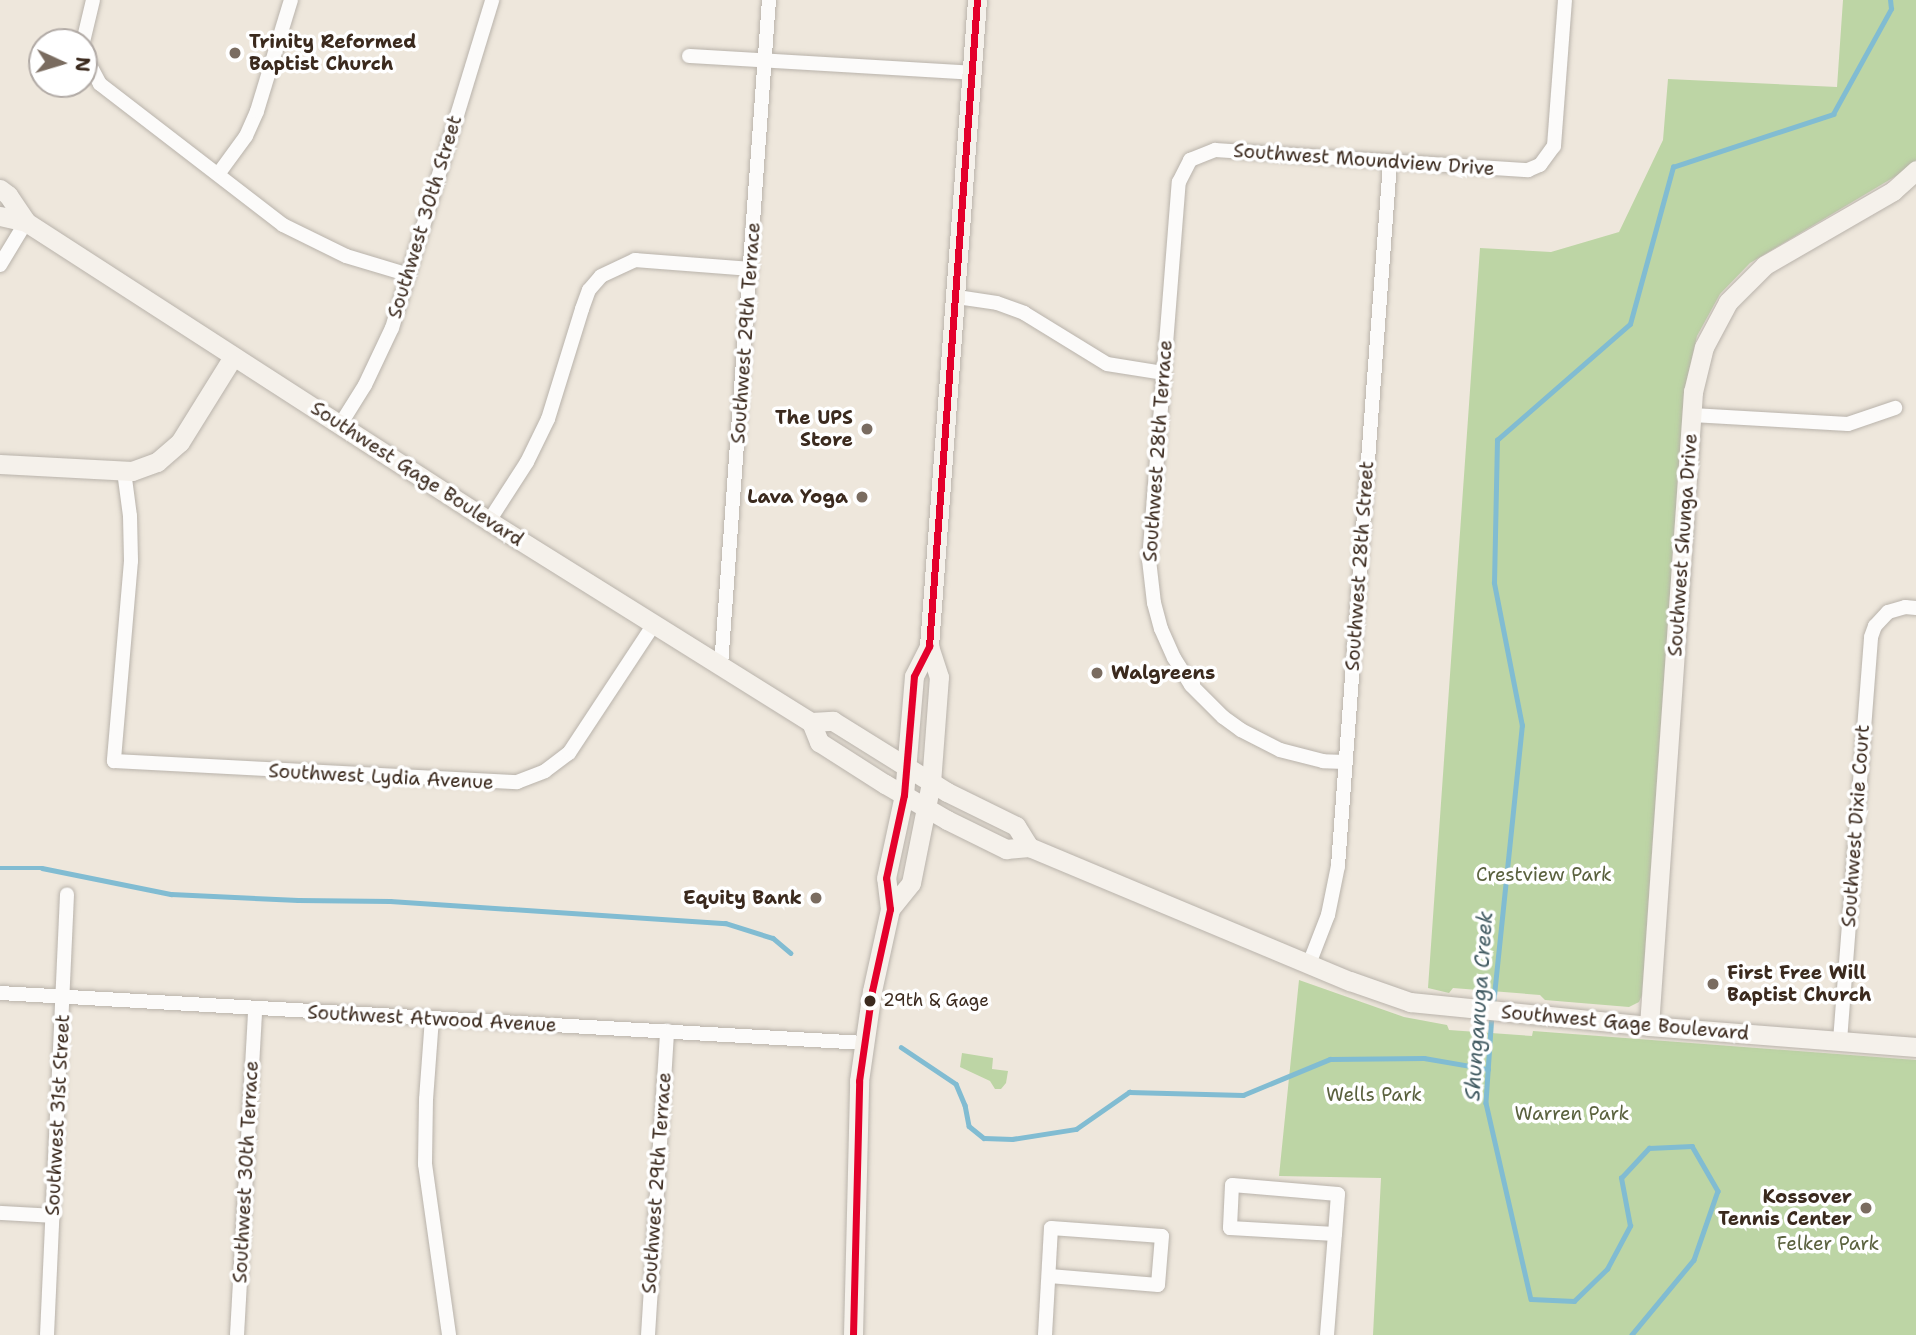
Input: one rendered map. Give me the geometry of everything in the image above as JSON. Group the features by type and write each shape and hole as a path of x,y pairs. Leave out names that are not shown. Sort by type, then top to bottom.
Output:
{"main road":[{"path":"853,1335 856,1131 863,1043 890,909 886,878 904,795 914,676 929,646 977,0"},
{"name":"Southwest Shunga Drive","path":"1649,1026 1692,415 1697,370 1704,346 1728,302 1745,282 1765,265 1893,191 1916,170"},
{"name":"Southwest Gage Boulevard","path":"0,189 8,195 26,222"},
{"name":"Southwest Gage Boulevard","path":"0,216 26,222 489,521 811,722 820,742 928,809 1006,849 1029,847 1392,997 1455,1009 1916,1047"},
{"path":"0,464 124,471 143,468 157,462 180,442 233,357"},
{"path":"890,909 911,883 928,809 939,677 929,646"},
{"name":"Southwest Gage Boulevard","path":"811,722 833,721 931,783 1016,827 1029,847"}],"street":[{"path":"86,28 93,0"},
{"path":"219,173 246,136 257,111 292,0"},
{"name":"Southwest 30th Street","path":"340,425 386,345 492,0"},
{"name":"Southwest 29th Terrace","path":"721,666 769,0"},
{"name":"Southwest Moundview Drive","path":"1190,160 1215,150 1528,170 1540,165 1554,146 1565,0"},
{"path":"689,56 973,73"},
{"path":"98,80 219,173 264,212 313,242 406,274"},
{"name":"Southwest 28th Terrace","path":"1190,160 1179,182 1149,559 1154,603 1167,644 1191,685 1223,717 1241,730 1280,750 1323,761 1346,762"},
{"name":"Southwest 28th Street","path":"1309,964 1328,915 1338,866 1390,163"},
{"path":"0,265 26,222"},
{"path":"489,521 539,440 553,406 589,290 601,276 623,263 635,260 751,269"},
{"path":"957,297 998,303 1024,313 1107,364 1164,373"},
{"path":"1692,415 1848,424 1895,408"},
{"name":"Southwest Lydia Avenue","path":"124,471 131,516 131,561 114,761 517,782 545,771 569,753 654,624"},
{"name":"Southwest Dixie Court","path":"1840,1041 1871,636 1884,615 1896,609 1916,608"},
{"name":"Southwest 31st Street","path":"47,1335 67,894"},
{"name":"Southwest Atwood Avenue","path":"0,993 863,1043"},
{"name":"Southwest 30th Terrace","path":"237,1335 255,1009"},
{"path":"432,1018 425,1164 449,1335"},
{"name":"Southwest 29th Terrace","path":"648,1335 667,1031"},
{"path":"1327,1335 1335,1234 1338,1194 1232,1185 1230,1228 1335,1234"},
{"path":"0,1213 53,1216"},
{"path":"1045,1335 1051,1228 1162,1236 1158,1285 1049,1276"}],"green space":[{"name":"Crestview Park","path":"1843,0 1916,0 1916,160 1906,170 1750,263 1720,294 1697,336 1684,392 1642,995 1639,1002 1629,1007 1545,1000 1540,995 1453,988 1449,993 1428,988 1480,248 1551,252 1619,232 1663,140 1668,79 1837,87"},
{"path":"1299,980 1404,1017 1447,1025 1449,1030 1532,1036 1533,1031 1916,1060 1916,1335 1373,1335 1381,1178 1279,1176"},
{"path":"962,1053 993,1058 992,1069 1008,1071 1006,1083 1001,1089 995,1089 990,1081 960,1067"}],"waterway":[{"name":"Shunganuga Creek","path":"1493,1005 1522,726 1494,583 1497,440 1630,324 1673,167 1833,114 1891,9 1890,0"},
{"path":"0,868 42,868 171,894 390,901 725,923 773,938 791,953"},
{"name":"Shunganuga Creek","path":"1492,1014 1486,1103 1531,1299 1574,1301 1607,1269 1630,1226 1621,1178 1649,1148 1692,1146 1718,1191 1694,1260 1632,1335"},
{"path":"901,1047 956,1084 965,1105 969,1126 984,1138 1012,1139 1076,1129 1129,1092 1243,1095 1330,1059 1424,1058 1488,1069"}],"transit line":[{"path":"853,1335 859,1081 872,991 890,909 886,878 904,795 914,676 929,646 977,0"}],"place":[{"name":"Trinity Reformed Baptist Church","path":"235,53"},
{"name":"The UPS Store","path":"867,429"},
{"name":"Lava Yoga","path":"862,497"},
{"name":"Walgreens","path":"1097,673"},
{"name":"Equity Bank","path":"816,898"},
{"name":"First Free Will Baptist Church","path":"1713,984"},
{"name":"29th & Gage","path":"870,1001"},
{"name":"Kossover Tennis Center","path":"1866,1208"}],"park label":[{"name":"Wells Park","path":"1374,1095"},
{"name":"Warren Park","path":"1572,1114"},
{"name":"Felker Park","path":"1828,1244"}]}
